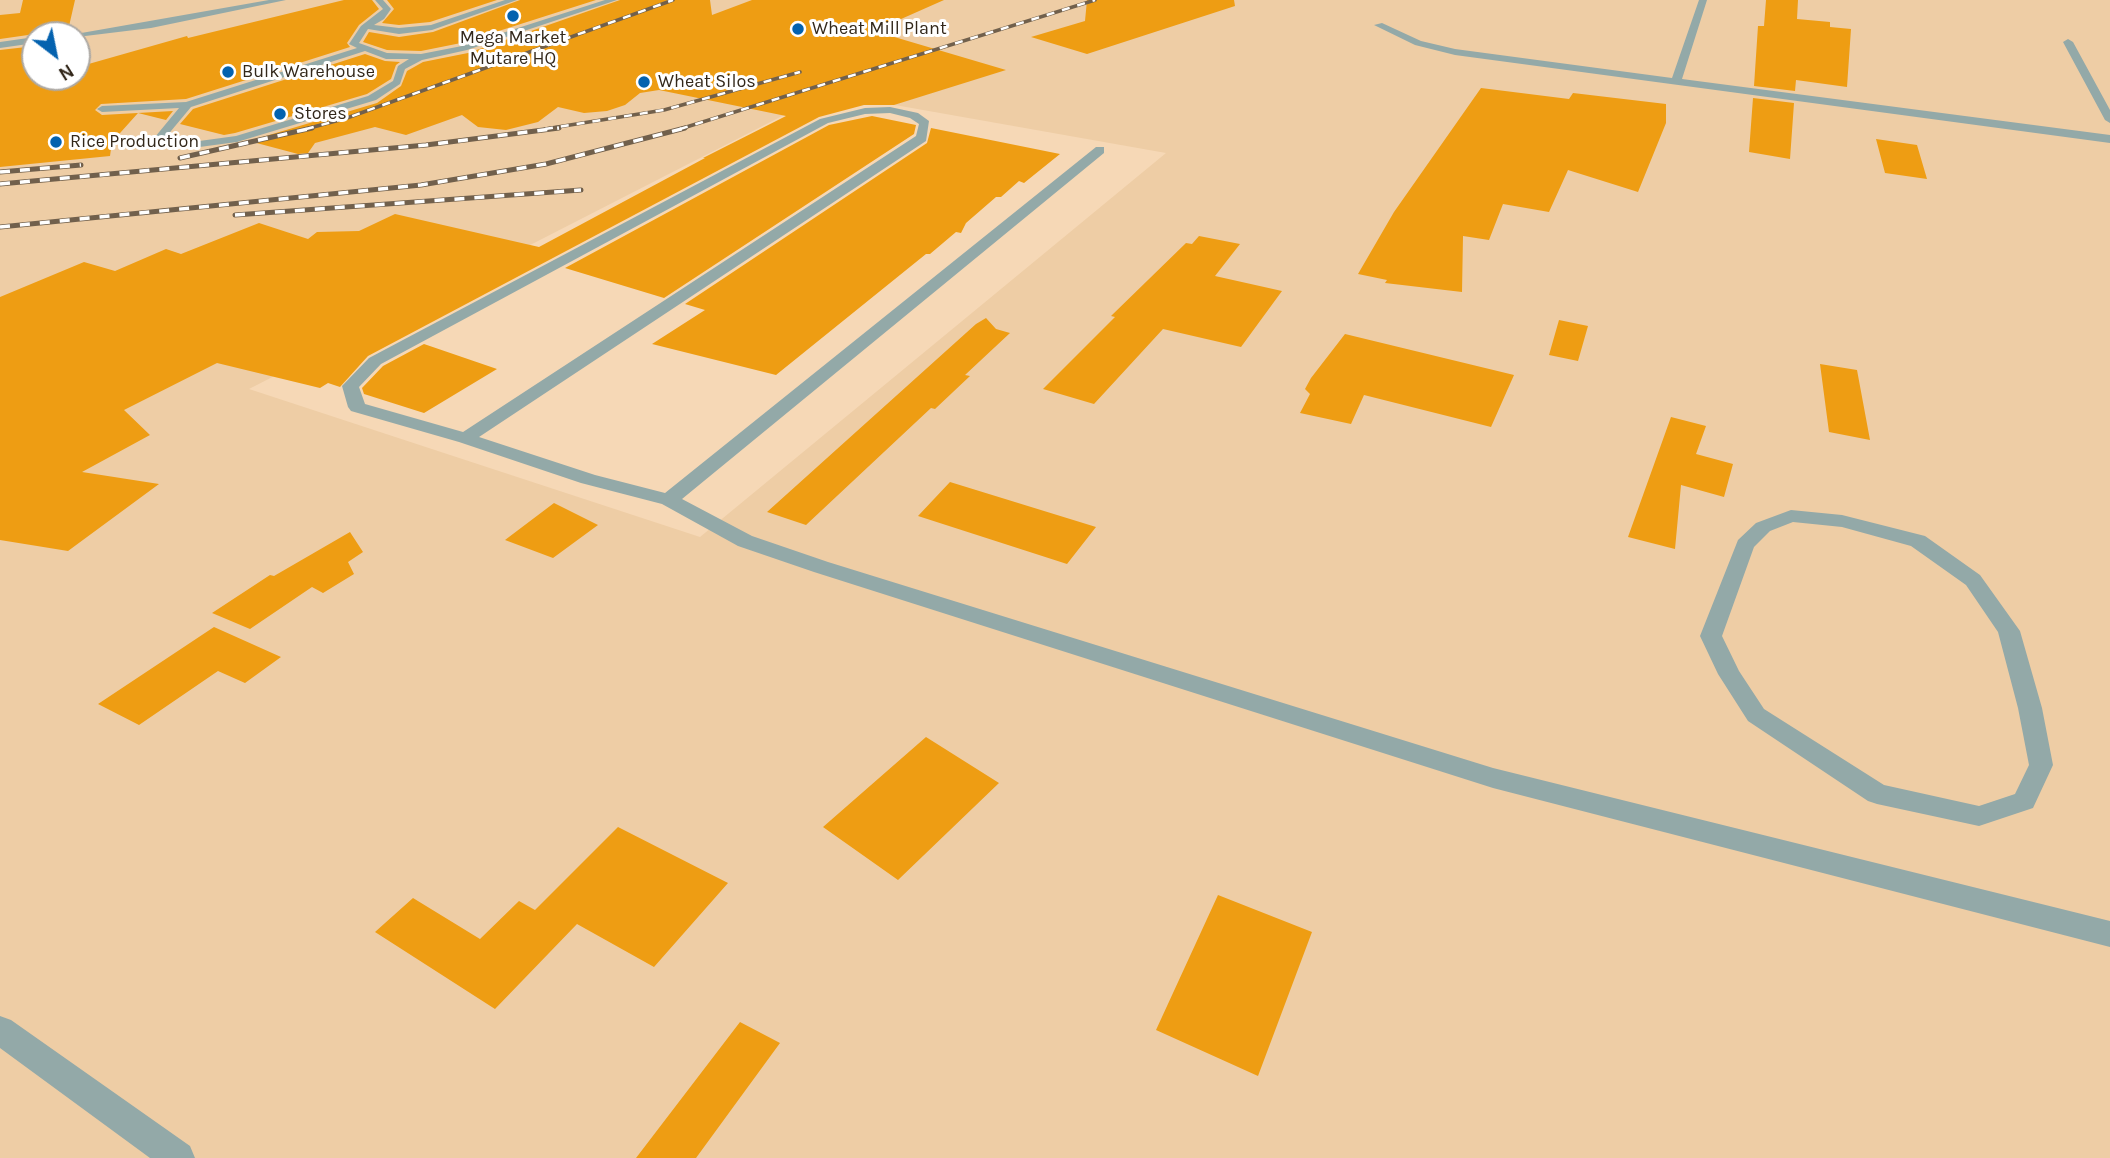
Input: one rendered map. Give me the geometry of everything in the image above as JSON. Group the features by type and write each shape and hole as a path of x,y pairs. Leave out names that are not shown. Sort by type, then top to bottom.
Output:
{"street":[{"path":"1675,83 1703,0"},
{"path":"1379,25 1418,43 1455,52 2110,139"},
{"path":"465,438 922,138 925,123 914,116 890,110 865,111 824,121 376,361 350,386 357,407 465,438 588,479 669,499 745,541 821,567 1493,778 2110,934"},
{"path":"669,499 1100,150"},
{"path":"1791,516 1842,521 1918,541 1972,580 2009,631 2030,708 2041,765 2024,801 1979,816 1877,794 1756,715 1710,636 1722,611 1729,583 1745,545 1763,527 1791,516"},
{"path":"0,1030 178,1158"}],"lane":[{"path":"91,33 151,25 282,0"},
{"path":"379,0 387,9 381,17 365,26 354,44 386,56 421,57 464,48 614,0"},
{"path":"365,26 389,31 432,27 513,0"},
{"path":"0,45 21,42"},
{"path":"2068,42 2110,120"},
{"path":"102,109 187,105 363,49"},
{"path":"187,105 160,137 162,143 192,145 237,139 372,98 397,82 401,68 421,57"}],"shaded area":[{"path":"0,0 2110,0 2110,1158 0,1158","holes":["827,93 1166,153 700,537 249,389"]}],"building":[{"path":"23,0 75,0 70,21 21,21 21,36 0,39 0,15 20,13"},
{"path":"344,0 372,0 379,9 359,25 347,43 350,47 186,99 101,104 95,110 102,115 173,111 166,120 138,113 112,142 110,156 0,167 0,50 21,48 21,91 91,91 91,63 187,36 188,38"},
{"path":"387,0 497,0 430,22 399,25 382,23 394,9"},
{"path":"520,0 596,0 461,43 421,51 387,50 363,42 369,32 399,37 433,32"},
{"path":"620,0 710,0 712,15 752,0 944,0 874,31 1006,70 894,105 864,105 819,117 368,356 340,387 328,383 320,388 217,363 124,410 150,435 82,472 159,484 68,551 0,540 0,297 84,262 115,271 166,249 181,254 259,223 308,239 317,232 359,231 395,214 539,247 786,116 659,90 640,93 625,105 607,111 584,113 558,107 538,122 506,130 478,127 462,115 406,135 375,127 315,143 308,153 298,154 249,141 377,103 401,86 407,71 423,62 468,53"},
{"path":"1087,0 1234,0 1235,6 1087,54 1031,37 1085,21"},
{"path":"1766,0 1798,0 1797,19 1830,22 1830,27 1851,29 1847,87 1796,80 1795,91 1754,86 1758,26 1764,26"},
{"path":"365,54 385,61 400,62 396,65 391,79 367,94 224,135 180,124 193,109"},
{"path":"1481,88 1569,99 1573,93 1666,104 1666,123 1638,192 1568,170 1549,212 1503,204 1489,240 1463,236 1462,292 1385,283 1387,280 1358,274 1394,212"},
{"path":"1753,98 1794,103 1790,159 1749,152"},
{"path":"872,116 916,125 914,134 664,298 565,268 829,125"},
{"path":"931,128 1060,154 1024,183 1019,181 1001,197 996,197 966,223 961,233 956,232 930,254 926,254 776,375 652,344 705,310 685,304 927,143"},
{"path":"1876,139 1917,145 1927,179 1885,173"},
{"path":"1199,236 1240,244 1215,276 1282,291 1241,347 1163,329 1094,404 1043,389 1115,317 1111,316 1186,243 1192,244"},
{"path":"986,318 996,329 1010,333 965,375 970,376 935,409 931,408 806,525 767,512 976,324"},
{"path":"1559,320 1588,326 1578,361 1549,355"},
{"path":"1345,334 1514,375 1491,427 1364,395 1351,424 1300,413 1310,394 1305,389 1311,378"},
{"path":"424,344 497,369 424,413 364,394 362,388 383,366"},
{"path":"1820,364 1857,370 1870,440 1829,432"},
{"path":"1671,417 1706,426 1696,454 1733,464 1724,497 1681,485 1675,549 1628,537"},
{"path":"950,482 1096,527 1067,564 918,516"},
{"path":"554,503 598,525 553,558 505,540"},
{"path":"350,532 363,552 348,562 354,574 323,593 312,587 250,629 212,613 270,575 274,576"},
{"path":"214,627 281,657 245,683 218,671 139,725 98,704"},
{"path":"926,737 999,783 898,880 823,827"},
{"path":"618,827 728,883 654,967 577,924 495,1009 375,932 413,898 480,939 519,901 535,910"},
{"path":"1218,895 1312,932 1258,1076 1156,1030"},
{"path":"740,1022 780,1043 696,1158 636,1158"}],"railway":[{"path":"306,129 347,118 673,0"},
{"path":"680,129 1095,0"},
{"path":"545,129 664,110 800,72"},
{"path":"180,158 312,128"},
{"path":"0,184 426,145 559,128"},
{"path":"0,227 421,185 546,164 685,128"},
{"path":"0,172 81,165"},
{"path":"235,215 581,190"}],"place":[{"name":"Mega Market Mutare HQ","path":"513,16"},
{"name":"Wheat Mill Plant","path":"798,29"},
{"name":"Bulk Warehouse","path":"228,72"},
{"name":"Wheat Silos","path":"644,82"},
{"name":"Stores","path":"280,114"},
{"name":"Rice Production","path":"56,142"}]}
